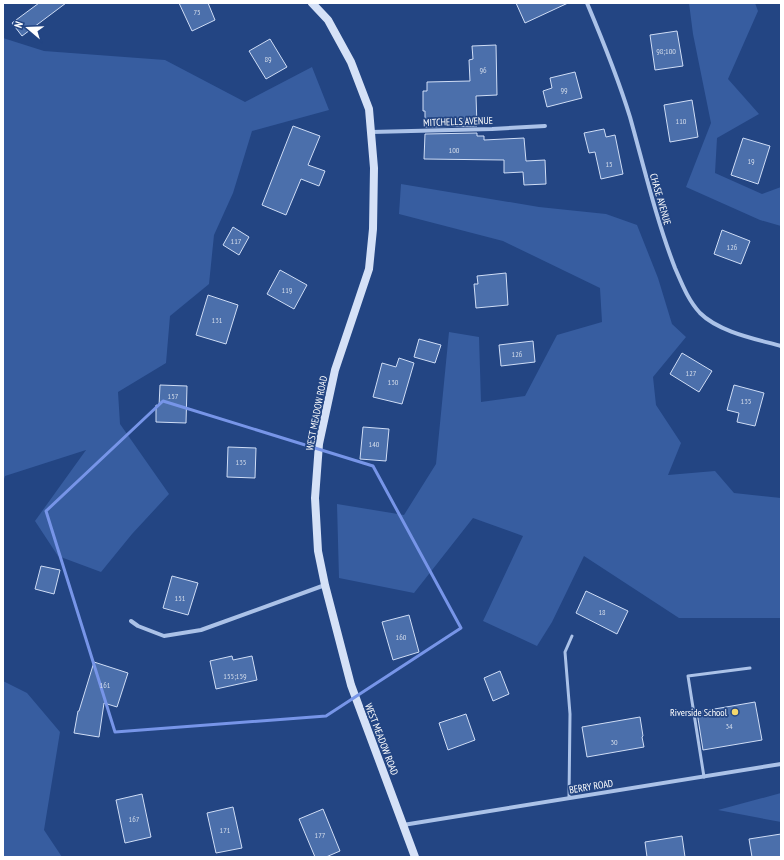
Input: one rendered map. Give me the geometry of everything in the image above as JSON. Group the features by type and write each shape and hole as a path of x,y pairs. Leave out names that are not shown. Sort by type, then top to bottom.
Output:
{"street":[{"name":"WEST MEADOW ROAD","path":"312,3 328,20 351,62 369,108 374,168 373,229 369,268 335,370 319,444 314,498 318,551 325,585 351,685 415,857"},
{"name":"CHASE AVENUE","path":"587,3 620,85 660,225 687,294 700,313 709,321 719,326 781,346"},
{"name":"MITCHELLS AVENUE","path":"371,132 545,126"},
{"path":"131,621 138,626 164,636 202,630 325,585"},
{"name":"BERRY ROAD","path":"403,824 781,764"}],"lane":[{"path":"569,798 570,714 565,652 572,636"},
{"path":"704,777 688,676 750,668"}],"highlighted area":[{"path":"163,401 373,466 461,628 326,716 115,732 46,511"}],"shaded area":[{"path":"689,3 755,3 758,11 728,79 759,114 717,138 715,173 762,194 781,187 781,226 760,220 686,187 711,123 693,34"},
{"path":"3,38 44,51 165,60 245,102 312,67 329,110 252,131 233,193 214,235 209,284 170,316 166,363 118,392 120,424 169,494 132,534 101,572 58,556 35,521 86,450 5,476 3,482"},
{"path":"401,184 539,207 606,214 637,225 658,278 672,324 686,337 653,377 656,405 681,443 668,475 715,471 734,493 781,498 781,618 679,618 584,556 552,622 537,646 483,621 523,536 473,518 414,593 339,578 337,504 404,515 436,464 449,332 479,337 481,402 525,396 557,335 602,322 600,288 503,241 399,214"},
{"path":"3,681 27,693 60,732 44,830 62,857 3,857"},
{"path":"781,793 781,822 718,810"}],"building":[{"path":"39,3 66,3 22,36 12,23"},
{"path":"179,3 208,3 215,20 192,31"},
{"path":"516,3 568,3 525,23"},
{"path":"677,31 683,66 655,70 650,35"},
{"path":"270,39 287,67 266,79 249,51"},
{"path":"496,45 497,95 476,96 477,126 425,127 423,91 427,91 427,82 470,81 469,60 473,59 472,46"},
{"path":"575,72 582,98 547,107 543,91 552,88 550,78"},
{"path":"692,100 698,137 670,142 664,105"},
{"path":"293,126 320,136 308,165 325,171 319,186 301,179 286,215 262,205"},
{"path":"604,129 606,137 615,135 623,174 601,179 595,152 589,153 584,133"},
{"path":"477,133 477,136 484,136 484,140 524,138 526,161 545,160 546,184 524,185 523,172 504,173 504,160 424,159 425,134"},
{"path":"743,138 770,146 758,184 731,175"},
{"path":"233,227 249,237 239,255 223,245"},
{"path":"722,230 750,241 741,264 714,254"},
{"path":"280,270 307,285 294,309 267,294"},
{"path":"506,273 508,305 476,308 474,284 478,284 477,276"},
{"path":"208,295 238,305 226,344 196,335"},
{"path":"419,339 441,345 435,363 414,357"},
{"path":"533,341 535,362 501,366 499,345"},
{"path":"682,353 712,371 699,392 670,374"},
{"path":"399,358 414,363 402,404 373,397 382,363 396,367"},
{"path":"160,385 187,386 186,423 156,422 156,405 159,406"},
{"path":"734,385 764,393 755,426 737,422 739,413 727,410"},
{"path":"363,427 389,429 386,461 360,459"},
{"path":"228,447 256,448 255,478 227,477"},
{"path":"41,566 60,570 54,594 35,589"},
{"path":"172,576 198,583 188,615 163,608"},
{"path":"586,591 628,611 617,634 576,613"},
{"path":"409,615 419,652 393,660 382,622"},
{"path":"232,656 233,660 252,656 257,680 216,689 210,661"},
{"path":"94,662 128,673 117,707 104,703 99,737 74,733 78,711"},
{"path":"500,671 509,694 493,701 484,678"},
{"path":"755,702 762,740 703,750 697,712"},
{"path":"466,714 475,740 448,750 439,723"},
{"path":"640,717 644,747 587,757 582,727"},
{"path":"142,794 151,837 125,843 116,800"},
{"path":"233,807 242,848 216,853 207,813"},
{"path":"323,809 340,851 326,857 315,857 299,819"},
{"path":"781,834 781,857 752,857 749,839"},
{"path":"682,836 685,857 647,857 645,842"}],"place":[{"name":"Riverside School","path":"735,712"}]}
